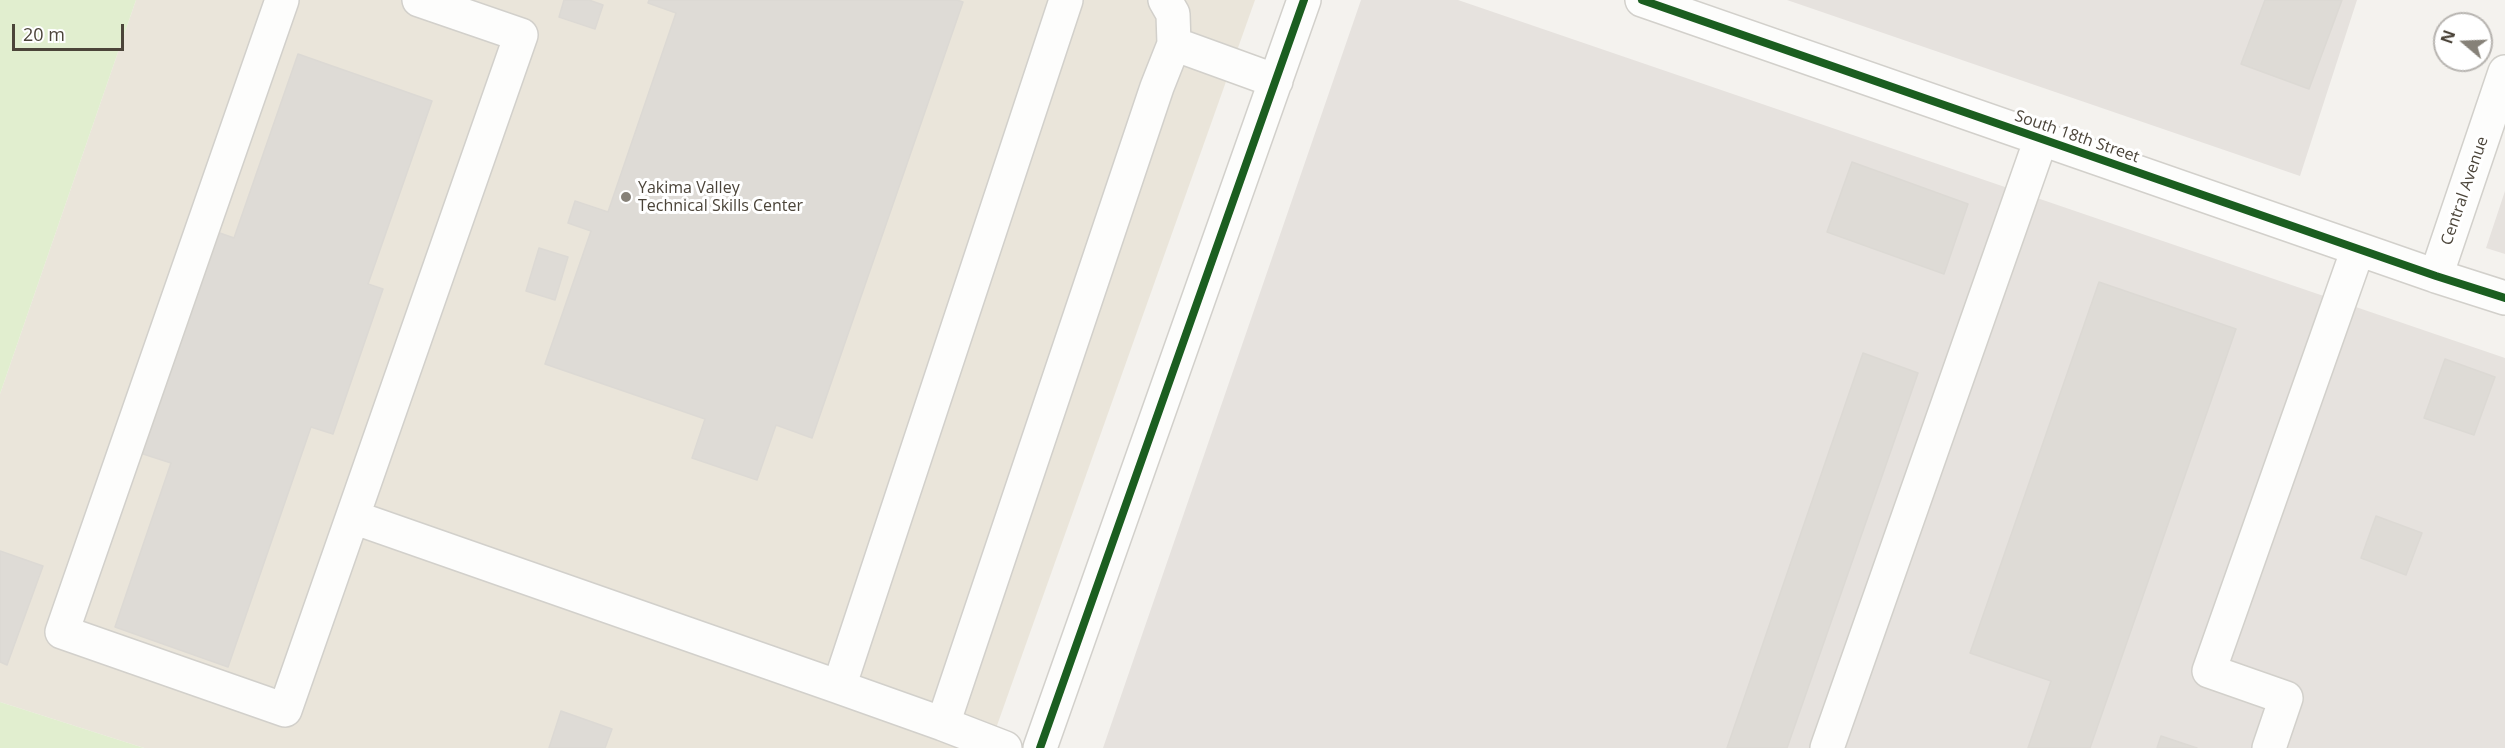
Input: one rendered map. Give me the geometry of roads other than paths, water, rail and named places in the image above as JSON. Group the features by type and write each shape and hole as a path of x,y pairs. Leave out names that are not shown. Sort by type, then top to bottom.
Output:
{"street":[{"path":"282,0 62,632 285,710 521,35 419,0"},
{"path":"839,687 1066,0"},
{"path":"943,724 1153,99 1174,44 1173,14 1165,0"},
{"path":"1041,748 1304,0"},
{"name":"South 18th Street","path":"1642,0 2505,298"},
{"path":"1174,44 1276,81"},
{"name":"Central Avenue","path":"2436,276 2505,72"},
{"path":"1827,748 2041,139"},
{"path":"2269,748 2286,698 2210,671 2358,249"},
{"path":"353,517 839,687 1005,748"}],"place":[{"name":"Yakima Valley Technical Skills Center","path":"626,197"}]}
